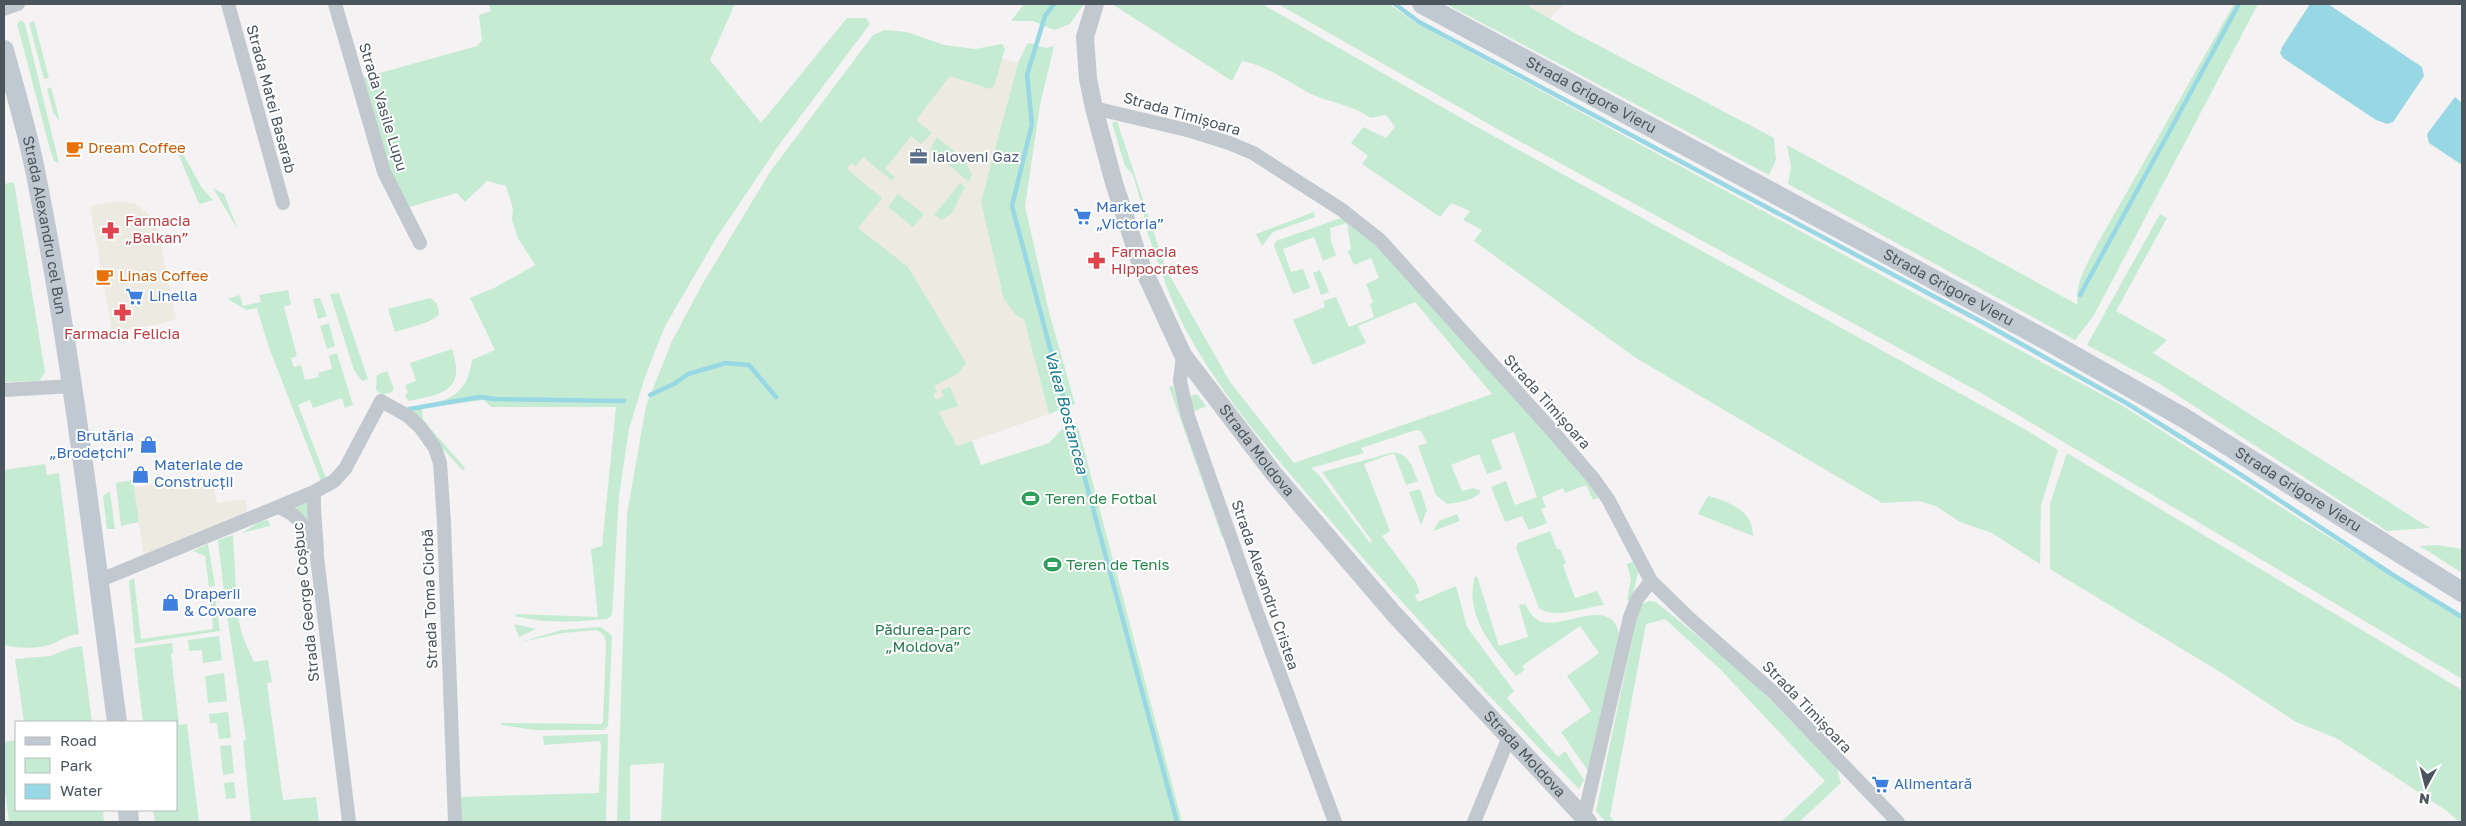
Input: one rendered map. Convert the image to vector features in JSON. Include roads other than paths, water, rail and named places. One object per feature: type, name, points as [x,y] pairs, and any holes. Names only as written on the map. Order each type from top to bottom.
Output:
[{"type":"main road","name":"Strada Grigore Vieru","points":[[1422,4],[1674,142],[2048,341],[2158,403],[2462,592]]},
{"type":"main road","name":"Strada Alexandru cel Bun","points":[[4,50],[36,173],[72,386],[116,721]]},
{"type":"street","points":[[4,8],[18,4]]},
{"type":"street","name":"Strada Matei Basarab","points":[[228,4],[283,203]]},
{"type":"street","name":"Strada Vasile Lupu","points":[[335,4],[384,172],[420,242]]},
{"type":"street","name":"Strada Moldova","points":[[1096,4],[1085,37],[1088,79],[1094,108],[1114,183],[1140,262],[1183,355],[1274,474],[1394,614],[1586,819]]},
{"type":"street","name":"Strada Timișoara","points":[[1094,108],[1191,131],[1253,153],[1326,199],[1380,240],[1593,478],[1608,500],[1652,581],[1690,618],[1773,692],[1898,822]]},
{"type":"street","name":"Strada Alexandru Cristea","points":[[1183,355],[1180,381],[1188,416],[1255,608],[1335,822]]},
{"type":"street","points":[[4,390],[72,386]]},
{"type":"street","name":"Strada Toma Ciorbă","points":[[314,492],[334,481],[345,469],[381,401],[408,416],[420,427],[435,448],[440,463],[444,523],[455,822]]},
{"type":"street","points":[[98,582],[314,492]]},
{"type":"street","name":"Strada George Coșbuc","points":[[314,492],[312,515],[317,540],[317,557],[350,822]]},
{"type":"street","points":[[278,507],[288,511],[302,522],[317,557]]},
{"type":"street","name":"Strada Moldova","points":[[1586,819],[1630,617],[1637,599],[1652,581]]},
{"type":"street","points":[[1474,822],[1509,737]]},
{"type":"water","points":[[2310,4],[2328,4],[2422,67],[2424,76],[2393,122],[2387,124],[2376,120],[2283,58],[2280,53],[2282,47]]},
{"type":"water","points":[[2455,97],[2462,103],[2462,165],[2429,143],[2427,134]]},
{"type":"waterway","name":"Valea Bostancea","points":[[1054,4],[1045,16],[1027,75],[1032,124],[1012,206],[1177,822]]},
{"type":"waterway","points":[[1395,4],[1419,22],[1982,322],[2128,404],[2232,469],[2393,575],[2462,617]]},
{"type":"waterway","points":[[2080,295],[2239,4]]},
{"type":"waterway","points":[[650,395],[674,384],[688,374],[726,363],[749,365],[776,397]]},
{"type":"waterway","points":[[409,409],[480,397],[495,399],[624,401]]},
{"type":"place","name":"Dream Coffee","points":[[74,148]]},
{"type":"place","name":"Ialoveni Gaz","points":[[918,157]]},
{"type":"place","name":"Market „Victoria”","points":[[1082,216]]},
{"type":"place","name":"Farmacia „Balkan”","points":[[111,230]]},
{"type":"place","name":"Farmacia Hippocrates","points":[[1097,261]]},
{"type":"place","name":"Linas Coffee","points":[[105,276]]},
{"type":"place","name":"Linella","points":[[135,296]]},
{"type":"place","name":"Farmacia Felicia","points":[[122,313]]},
{"type":"place","name":"Brutăria „Brodețchi”","points":[[148,445]]},
{"type":"place","name":"Materiale de Construcții","points":[[140,474]]},
{"type":"place","name":"Teren de Fotbal","points":[[1031,499]]},
{"type":"place","name":"Teren de Tenis","points":[[1052,565]]},
{"type":"place","name":"Draperii & Covoare","points":[[170,603]]},
{"type":"place","name":"Alimentară","points":[[1880,784]]},
{"type":"park label","name":"Pădurea-parc „Moldova”","points":[[923,638]]}]
